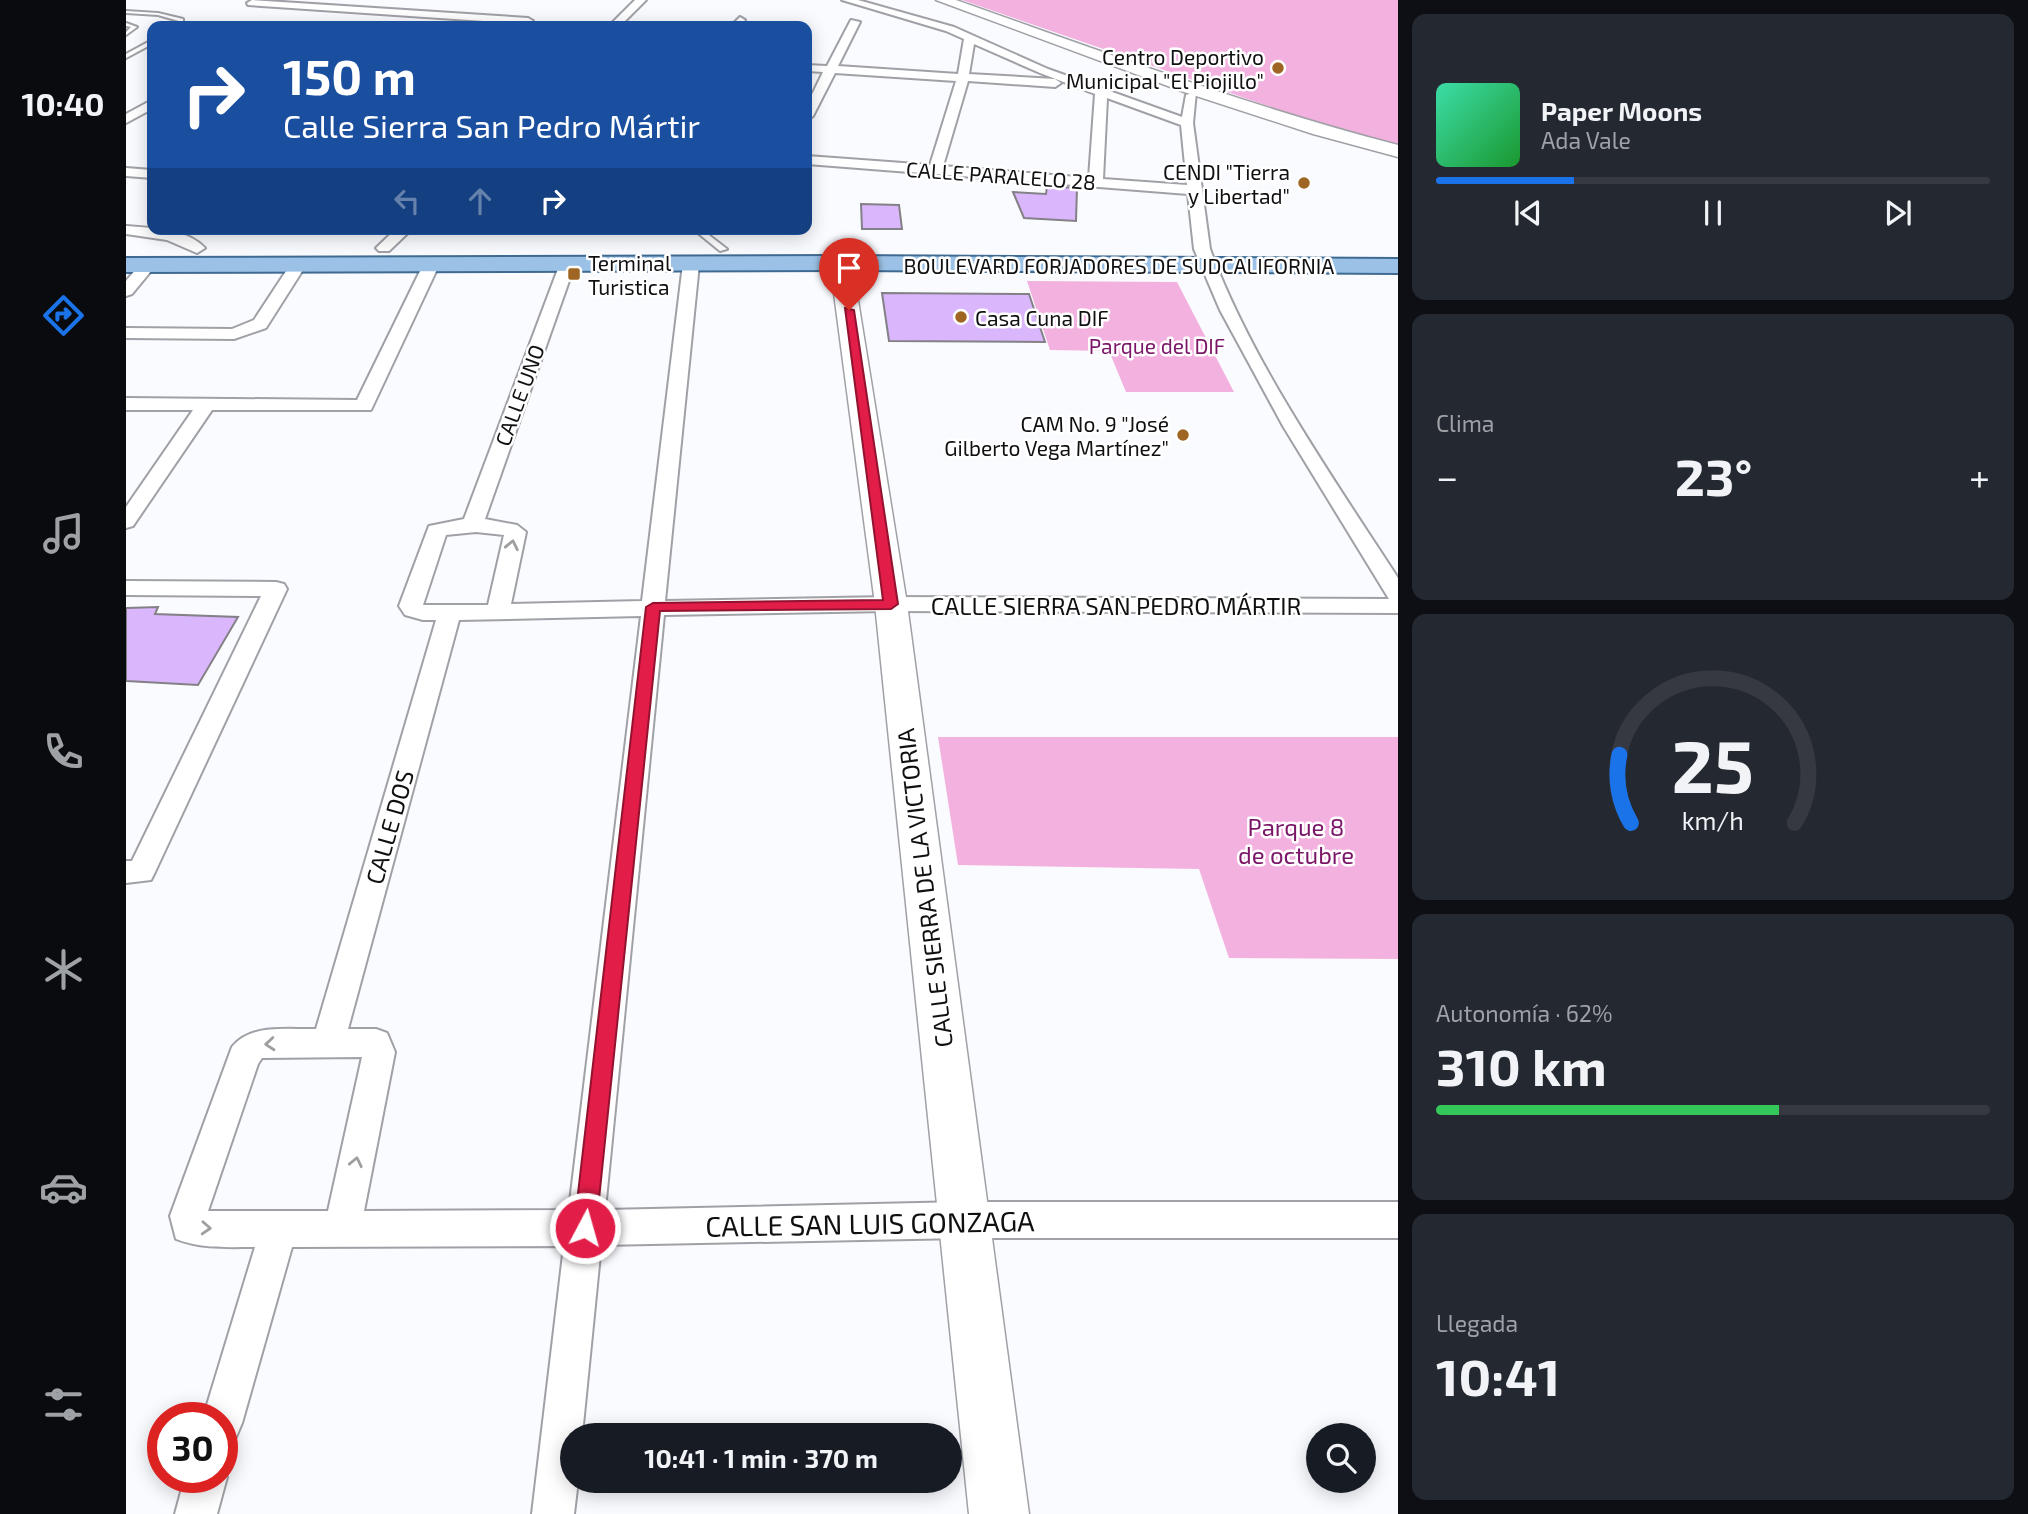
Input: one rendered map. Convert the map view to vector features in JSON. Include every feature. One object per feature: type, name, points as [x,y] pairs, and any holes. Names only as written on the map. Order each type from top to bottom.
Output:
[{"type":"main road","points":[[943,0],[1189,88],[1395,151]]},
{"type":"main road","points":[[998,19],[1008,28],[1192,95],[1293,128],[1344,137]]},
{"type":"main road","name":"BOULEVARD FORJADORES DE SUDCALIFORNIA","points":[[126,248],[723,249],[1205,256],[1398,266]]},
{"type":"main road","name":"BOULEVARD FORJADORES DE SUDCALIFORNIA","points":[[137,265],[841,263],[1205,256],[1398,249]]},
{"type":"main road","name":"CALLE SIERRA DE LA VICTORIA","points":[[841,263],[891,604],[999,1514]]},
{"type":"street","points":[[619,21],[641,0]]},
{"type":"street","points":[[847,0],[920,19],[1082,85],[1186,123]]},
{"type":"street","points":[[252,3],[436,13],[508,21]]},
{"type":"street","points":[[297,20],[318,7]]},
{"type":"street","points":[[407,21],[418,14]]},
{"type":"street","points":[[812,106],[855,22]]},
{"type":"street","points":[[935,170],[963,78],[970,38]]},
{"type":"street","points":[[812,68],[1082,85]]},
{"type":"street","points":[[1096,182],[1101,92]]},
{"type":"street","points":[[1192,95],[1186,123],[1205,256],[1226,308],[1329,488],[1398,596]]},
{"type":"street","points":[[126,120],[147,107]]},
{"type":"street","name":"CALLE PARALELO 28","points":[[812,160],[1195,190]]},
{"type":"street","points":[[126,172],[147,174]]},
{"type":"street","points":[[126,230],[147,233]]},
{"type":"street","points":[[166,235],[187,241],[197,248]]},
{"type":"street","points":[[384,248],[398,235]]},
{"type":"street","name":"CALLE UNO","points":[[472,526],[567,264]]},
{"type":"street","points":[[553,1514],[691,264]]},
{"type":"street","points":[[126,291],[137,265]]},
{"type":"street","points":[[126,333],[234,334],[260,324],[298,265]]},
{"type":"street","points":[[126,404],[364,406],[431,265]]},
{"type":"street","points":[[126,522],[206,405]]},
{"type":"street","name":"CALLE SIERRA SAN PEDRO MÁRTIR","points":[[498,612],[515,532],[502,526],[448,526],[437,531],[411,606],[413,610],[498,612],[891,604],[1398,606]]},
{"type":"street","points":[[126,588],[276,589],[134,872]]},
{"type":"street","name":"CALLE DOS","points":[[328,1042],[450,612]]},
{"type":"street","name":"CALLE SAN LUIS GONZAGA","points":[[342,1229],[379,1052],[376,1043],[262,1044],[251,1048],[244,1057],[218,1127],[188,1216],[189,1226],[199,1229],[279,1228],[342,1229],[585,1228],[962,1220],[1398,1220]]},
{"type":"street","points":[[228,1402],[279,1228]]},
{"type":"street","points":[[195,1514],[201,1493]]},
{"type":"lane","points":[[127,12],[171,17],[181,21]]},
{"type":"lane","points":[[126,24],[135,27],[126,34]]},
{"type":"lane","points":[[126,56],[147,45]]},
{"type":"lane","points":[[704,235],[723,249]]},
{"type":"green space","name":"Centro Deportivo Municipal \"El Piojillo\"","points":[[962,0],[1398,0],[1398,145],[1354,136]]},
{"type":"green space","name":"Parque del DIF","points":[[1027,281],[1177,282],[1234,392],[1126,392],[1109,351],[1050,350]]},
{"type":"green space","name":"Parque 8 de octubre","points":[[938,737],[1398,737],[1398,959],[1229,958],[1199,869],[958,865]]},
{"type":"building","points":[[1047,186],[1077,188],[1076,221],[1024,218],[1013,192],[1046,194]]},
{"type":"building","points":[[861,204],[899,205],[902,229],[862,229]]},
{"type":"building","name":"Casa Cuna DIF","points":[[882,293],[1029,294],[1045,342],[889,341]]},
{"type":"building","points":[[158,607],[155,614],[238,617],[198,685],[126,681],[126,608]]},
{"type":"place","name":"Centro Deportivo Municipal \"El Piojillo\"","points":[[1278,68]]},
{"type":"place","name":"CENDI \"Tierra y Libertad\"","points":[[1304,183]]},
{"type":"place","name":"Terminal Turistica","points":[[574,274]]},
{"type":"place","name":"Casa Cuna DIF","points":[[961,317]]},
{"type":"place","name":"CAM No. 9 \"José Gilberto Vega Martínez\"","points":[[1183,435]]},
{"type":"route","points":[[585,1228],[653,607],[891,604],[849,310]]}]
